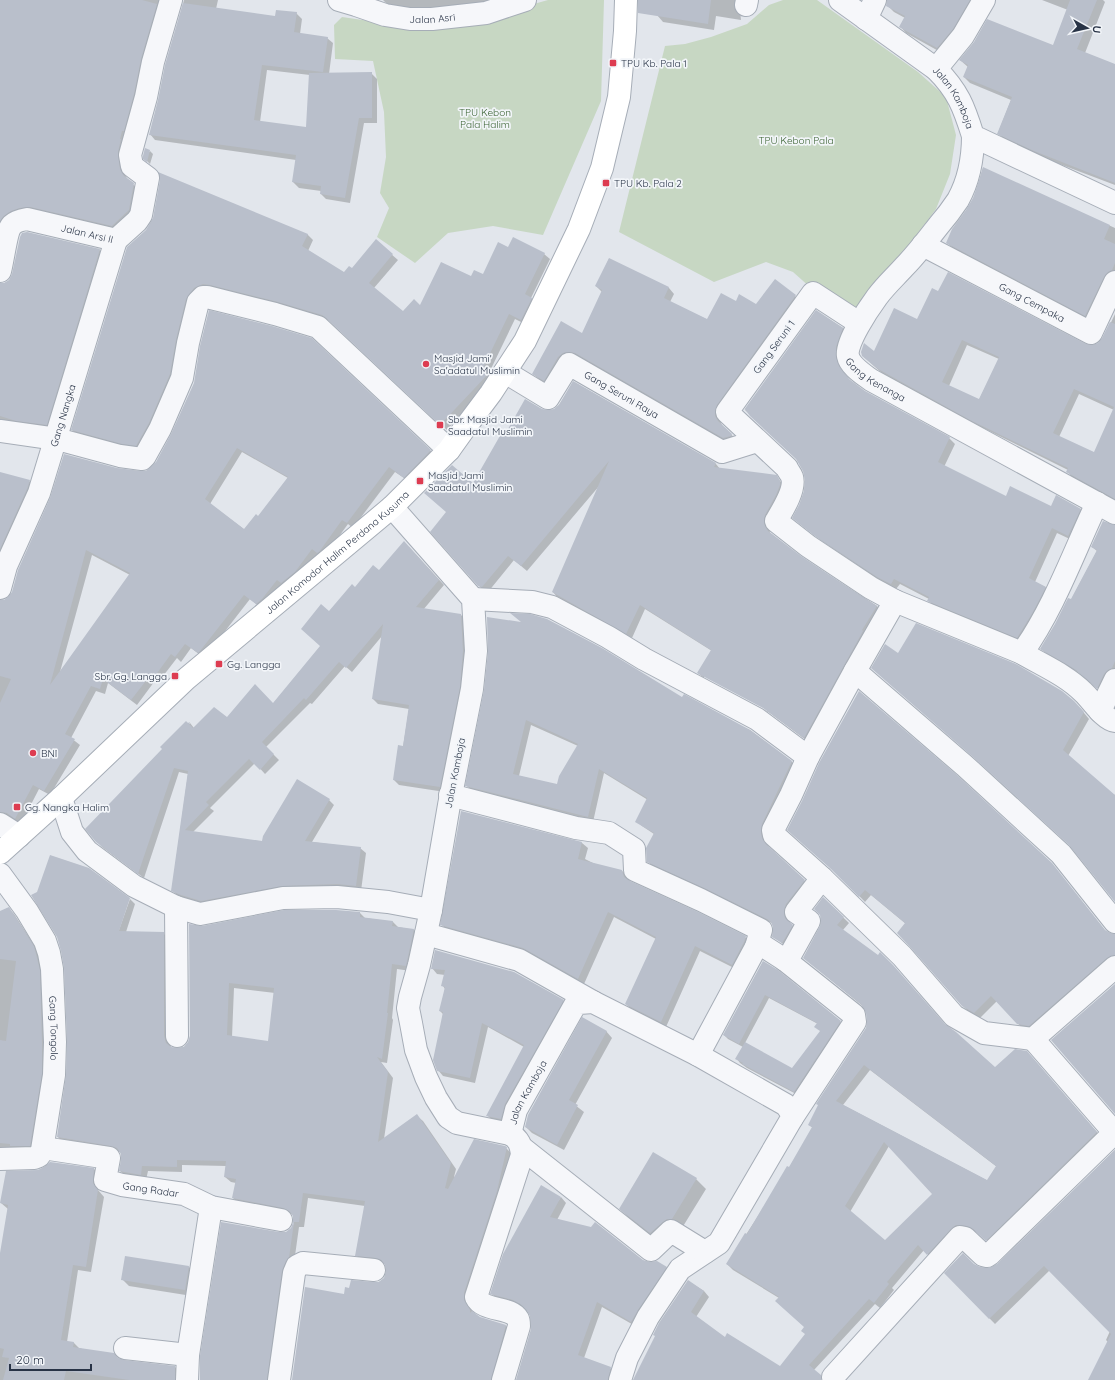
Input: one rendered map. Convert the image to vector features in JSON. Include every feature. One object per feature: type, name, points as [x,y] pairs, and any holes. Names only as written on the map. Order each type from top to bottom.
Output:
[{"type":"street","name":"Jalan Arsi II","points":[[0,271],[10,229],[16,222],[21,220],[27,219],[116,240],[137,221],[141,215],[148,178],[132,166],[130,155],[146,97],[153,62],[172,0]]},
{"type":"street","name":"Jalan Asri","points":[[339,0],[385,15],[410,19],[432,19],[486,13],[525,0]]},
{"type":"street","name":"Jalan Komodor Halim Perdana Kusuma","points":[[0,853],[61,798],[186,679],[392,507],[449,450],[491,394],[525,341],[579,228],[602,168],[618,97],[625,31],[626,0]]},
{"type":"street","name":"Jalan Kamboja","points":[[840,0],[936,70],[948,82],[959,98],[967,115],[973,136],[1115,203]]},
{"type":"street","points":[[866,19],[875,0]]},
{"type":"street","points":[[936,70],[963,36],[984,0]]},
{"type":"street","name":"Gang Kenanga","points":[[973,136],[973,153],[965,186],[951,212],[877,297],[859,323],[848,349],[848,357],[857,369],[871,380],[1106,508]]},
{"type":"street","name":"Gang Nangka","points":[[0,588],[6,566],[40,493],[116,240]]},
{"type":"street","name":"Gang Cempaka","points":[[923,245],[1091,333],[1115,282]]},
{"type":"street","name":"Gang Seruni 1","points":[[757,441],[727,412],[813,293],[859,323]]},
{"type":"street","points":[[0,431],[57,439],[120,456],[138,460],[142,459],[160,429],[182,378],[188,343],[198,302],[203,297],[207,297],[275,314],[318,327],[449,450]]},
{"type":"street","name":"Gang Seruni Raya","points":[[505,372],[548,398],[569,364],[722,452],[757,441]]},
{"type":"street","points":[[757,441],[787,468],[792,477],[792,483],[787,500],[776,521],[814,551],[871,588],[895,600],[1022,654],[1060,674],[1083,691],[1110,720]]},
{"type":"street","points":[[392,507],[473,599],[532,602],[552,607],[608,637],[644,659],[757,719],[808,757]]},
{"type":"street","points":[[1022,654],[1037,632],[1046,613],[1106,508]]},
{"type":"street","name":"Jalan Kamboja","points":[[473,599],[476,651],[472,689],[450,795],[432,910],[408,1008],[416,1050],[426,1077],[443,1111],[454,1121],[516,1141],[516,1110],[575,1005],[593,1002]]},
{"type":"street","points":[[834,1379],[960,1237],[965,1238],[983,1255],[987,1256],[990,1254],[1111,1136],[1113,1131],[1033,1039],[984,1033],[954,1016],[902,956],[822,878],[783,844],[773,832],[808,757],[854,671],[895,600]]},
{"type":"street","points":[[854,671],[965,766],[1061,854],[1115,922]]},
{"type":"street","points":[[1110,720],[1115,680]]},
{"type":"street","points":[[450,795],[576,828],[609,832],[634,849],[635,870],[701,900],[761,930],[756,947],[698,1055]]},
{"type":"street","points":[[61,798],[72,832],[87,851],[134,886],[176,907],[200,914],[283,898],[337,897],[388,902],[432,910]]},
{"type":"street","points":[[0,824],[19,836]]},
{"type":"street","name":"Gang Tongolo","points":[[0,874],[27,911],[45,941],[50,953],[55,1042],[54,1075],[43,1148]]},
{"type":"street","points":[[785,960],[788,958],[808,923],[808,921],[796,912],[822,878]]},
{"type":"street","points":[[176,907],[177,1036]]},
{"type":"street","points":[[426,934],[519,960],[593,1002],[698,1055],[786,1105],[791,1112],[792,1118]]},
{"type":"street","points":[[620,1380],[628,1358],[648,1317],[680,1269],[719,1243],[792,1118],[855,1022],[854,1015],[785,960],[760,944],[756,947]]},
{"type":"street","points":[[1033,1039],[1115,967]]},
{"type":"street","points":[[516,1141],[651,1250],[670,1231],[706,1252]]},
{"type":"street","points":[[503,1380],[519,1326],[518,1319],[512,1314],[483,1304],[478,1301],[476,1297],[522,1155],[516,1141]]},
{"type":"street","points":[[0,1160],[37,1157],[43,1148]]},
{"type":"street","name":"Gang Radar","points":[[43,1148],[109,1158],[105,1180],[122,1185],[184,1194],[211,1207],[281,1220]]},
{"type":"street","points":[[187,1380],[188,1355],[211,1207]]},
{"type":"street","points":[[279,1380],[294,1272],[297,1266],[303,1263],[374,1270]]},
{"type":"street","points":[[125,1348],[188,1355]]},
{"type":"green space","name":"TPU Kebon Pala Halim","points":[[548,0],[604,0],[601,101],[543,235],[493,226],[448,233],[415,263],[377,237],[389,208],[380,193],[386,157],[384,112],[373,61],[335,59],[334,25],[342,17],[418,28],[498,14]]},
{"type":"green space","name":"TPU Kebon Pala","points":[[783,0],[817,0],[918,72],[946,97],[956,135],[950,174],[936,209],[857,316],[811,288],[793,272],[766,262],[714,282],[619,232],[665,46],[685,44],[711,37],[747,24],[769,5]]},
{"type":"building","points":[[0,0],[142,0],[157,4],[141,59],[134,94],[124,131],[122,131],[118,152],[120,169],[124,176],[134,183],[129,210],[112,226],[30,207],[11,211],[0,221]]},
{"type":"building","points":[[638,0],[711,0],[708,24],[638,13]]},
{"type":"building","points":[[887,0],[970,0],[953,29],[937,48],[899,27],[905,16],[886,6]]},
{"type":"building","points":[[1070,0],[1097,0],[1077,49],[1115,64],[1115,183],[1034,151],[997,134],[1012,97],[963,77],[968,65],[959,60],[974,42],[987,19],[1053,45]]},
{"type":"building","points":[[183,3],[275,16],[276,10],[297,12],[294,32],[328,37],[323,72],[262,65],[254,120],[306,127],[309,73],[372,72],[372,118],[359,118],[345,198],[320,194],[321,186],[292,182],[296,155],[149,135],[165,65]]},
{"type":"building","points":[[145,148],[150,150],[147,162],[143,159]]},
{"type":"building","points":[[983,167],[1110,225],[1104,239],[1115,244],[1115,263],[1112,270],[1104,277],[1085,316],[946,243],[952,229],[973,198]]},
{"type":"building","points":[[158,172],[308,234],[302,246],[344,272],[349,266],[352,268],[376,239],[393,254],[369,283],[403,311],[414,299],[420,305],[441,262],[471,276],[474,270],[483,274],[498,242],[508,247],[513,237],[545,253],[525,294],[532,298],[521,320],[509,314],[484,366],[490,372],[440,425],[322,315],[278,302],[203,284],[194,288],[186,299],[176,340],[170,374],[149,423],[136,446],[122,444],[71,430],[127,247],[146,230],[153,218],[160,180]]},
{"type":"building","points":[[27,232],[100,249],[47,425],[16,421],[0,416],[0,283],[4,283],[9,280],[12,274],[20,237],[22,233]]},
{"type":"building","points":[[609,258],[669,287],[664,298],[707,319],[721,293],[736,301],[739,294],[756,304],[775,279],[796,295],[717,405],[715,416],[718,421],[732,434],[731,436],[723,438],[575,353],[563,353],[558,357],[544,381],[532,374],[561,321],[582,333],[602,290],[595,286]]},
{"type":"building","points":[[948,272],[1086,344],[1092,345],[1098,343],[1110,322],[1115,324],[1115,499],[1066,472],[1068,468],[970,420],[878,369],[862,356],[861,352],[864,343],[874,351],[894,308],[917,319],[932,288],[938,291]],"holes":[[[962,340],[999,357],[979,399],[942,382]],[[1074,389],[1114,407],[1094,452],[1053,433]]]},
{"type":"building","points":[[209,310],[312,338],[431,450],[404,478],[389,467],[347,523],[342,520],[319,552],[317,553],[312,549],[295,572],[281,583],[277,580],[262,599],[256,604],[244,595],[198,653],[185,644],[175,657],[171,654],[155,676],[152,673],[131,700],[103,679],[100,689],[91,686],[65,734],[75,739],[44,791],[33,785],[15,819],[7,813],[0,812],[0,703],[11,679],[0,676],[0,600],[4,600],[12,592],[18,570],[50,498],[64,454],[117,468],[146,471],[156,462],[171,434],[194,383],[200,346]],"holes":[[[237,448],[288,477],[258,516],[256,514],[244,529],[205,499]],[[86,550],[130,573],[50,685]]]},
{"type":"building","points":[[816,310],[843,328],[836,347],[836,356],[839,366],[849,379],[865,391],[950,437],[938,462],[1006,496],[1010,486],[1051,506],[1056,495],[1081,509],[1068,536],[1052,528],[1029,578],[1046,587],[1017,638],[927,601],[929,597],[894,579],[891,584],[877,577],[815,536],[792,518],[804,491],[805,480],[803,471],[796,459],[750,416],[745,409],[744,410]]},
{"type":"building","points":[[573,381],[716,463],[714,467],[777,475],[780,485],[765,515],[764,521],[768,531],[801,556],[877,606],[862,630],[863,631],[804,738],[763,708],[697,673],[711,650],[640,605],[626,634],[552,592],[609,461],[521,566],[508,556],[482,587],[478,586],[430,532],[446,512],[424,493],[452,465],[473,483],[501,434],[504,436],[525,399],[542,409],[554,409],[559,405]]},
{"type":"building","points":[[0,472],[30,480],[0,549]]},
{"type":"building","points":[[1103,521],[1115,525],[1115,661],[1112,668],[1104,674],[1097,689],[1076,670],[1040,649],[1068,598],[1071,599],[1097,550],[1091,547]]},
{"type":"building","points":[[404,541],[439,580],[416,607],[461,614],[463,651],[460,687],[440,787],[393,780],[398,745],[403,746],[409,705],[372,699],[383,624],[346,668],[339,662],[306,700],[304,698],[262,742],[274,754],[260,770],[249,759],[206,802],[209,805],[185,830],[262,841],[263,836],[297,779],[330,799],[305,841],[361,847],[356,886],[337,884],[283,886],[201,901],[171,891],[188,771],[174,768],[138,874],[96,842],[85,829],[162,749],[160,747],[186,721],[188,723],[190,722],[189,724],[193,728],[214,707],[227,717],[255,684],[273,703],[320,646],[301,629],[321,604],[329,611],[352,584],[355,587],[373,565],[379,570]]},
{"type":"building","points":[[510,613],[530,614],[547,619],[602,648],[682,697],[684,694],[750,730],[792,761],[762,824],[761,832],[762,838],[766,844],[805,880],[786,904],[784,910],[785,918],[793,925],[782,943],[772,937],[773,927],[771,922],[767,919],[647,862],[646,848],[654,833],[635,822],[647,798],[599,769],[588,817],[465,786],[484,690],[488,652],[487,617],[521,622]],"holes":[[[526,720],[578,744],[559,776],[557,784],[513,774]]]},
{"type":"building","points":[[916,623],[1016,664],[1062,691],[1084,712],[1063,750],[1115,795],[1115,902],[1069,845],[973,757],[871,668],[885,644],[898,653]]},
{"type":"building","points":[[859,691],[957,775],[1052,863],[1105,930],[1115,934],[1115,955],[1107,958],[1029,1026],[1017,1024],[991,996],[974,1013],[962,1006],[897,933],[905,923],[865,890],[859,897],[831,869],[787,830],[819,763]]},
{"type":"building","points":[[461,811],[582,842],[578,859],[622,870],[624,877],[630,881],[746,936],[744,942],[732,965],[695,946],[661,1022],[625,1004],[656,937],[608,912],[578,979],[523,948],[440,925]]},
{"type":"building","points":[[50,855],[89,868],[130,898],[119,931],[164,932],[164,1036],[166,1043],[171,1047],[177,1048],[184,1047],[190,1036],[189,924],[202,926],[284,910],[336,910],[360,912],[360,917],[393,921],[392,926],[414,929],[406,966],[392,964],[382,1059],[377,1057],[388,1072],[378,1142],[417,1114],[451,1163],[445,1188],[448,1189],[474,1139],[507,1147],[497,1191],[464,1293],[464,1299],[470,1313],[472,1311],[480,1317],[506,1325],[491,1380],[292,1380],[305,1287],[344,1294],[345,1287],[349,1288],[351,1280],[379,1282],[384,1278],[386,1271],[385,1265],[381,1260],[355,1256],[365,1201],[303,1193],[299,1222],[294,1222],[289,1258],[286,1261],[282,1271],[267,1380],[200,1380],[200,1356],[221,1222],[286,1232],[291,1228],[293,1216],[289,1211],[283,1208],[232,1198],[236,1179],[224,1177],[226,1161],[177,1160],[177,1167],[142,1166],[141,1175],[119,1171],[121,1154],[117,1148],[57,1137],[66,1075],[67,1041],[64,968],[57,937],[31,895],[37,892]],"holes":[[[229,983],[274,988],[268,1041],[227,1035]]]},
{"type":"building","points":[[823,897],[844,917],[837,925],[878,955],[880,952],[945,1024],[995,1067],[1015,1049],[1027,1051],[1097,1132],[986,1241],[973,1229],[967,1226],[956,1225],[927,1255],[918,1245],[887,1282],[889,1284],[874,1303],[869,1299],[809,1365],[821,1375],[821,1380],[633,1380],[655,1336],[653,1335],[659,1323],[688,1280],[704,1291],[691,1312],[725,1337],[727,1333],[780,1366],[805,1334],[801,1331],[804,1327],[775,1301],[779,1297],[726,1264],[745,1233],[747,1234],[787,1166],[789,1167],[812,1127],[808,1125],[818,1105],[816,1104],[866,1028],[866,1013],[862,1005],[803,958],[820,926],[820,915],[814,909]],"holes":[[[864,1065],[996,1166],[987,1180],[836,1101]],[[884,1142],[932,1194],[885,1240],[845,1206]]]},
{"type":"building","points":[[9,907],[34,946],[40,970],[42,1074],[30,1146],[10,1146],[10,1144],[0,1143],[0,1040],[6,1041],[16,961],[0,959],[0,911]]},
{"type":"building","points":[[435,950],[514,972],[564,1000],[505,1104],[501,1119],[486,1116],[524,1045],[482,1023],[470,1078],[437,1071],[433,1060],[443,1012],[439,1011],[445,987],[441,986],[445,970],[431,969]]},
{"type":"building","points":[[763,961],[778,970],[841,1021],[794,1092],[735,1059],[745,1042],[792,1068],[820,1031],[814,1027],[817,1023],[765,995],[739,1044],[723,1035]]},
{"type":"building","points":[[1115,984],[1115,1114],[1051,1040]]},
{"type":"building","points":[[582,1017],[607,1031],[569,1100],[578,1105],[557,1145],[525,1127],[528,1115]]},
{"type":"building","points":[[1115,1150],[1115,1380],[1088,1380],[1111,1334],[1044,1266],[989,1319],[944,1273],[963,1253],[974,1264],[980,1267],[989,1268],[997,1264]]},
{"type":"building","points":[[653,1152],[697,1178],[672,1219],[667,1219],[650,1233],[619,1209]]},
{"type":"building","points":[[50,1162],[94,1168],[93,1183],[98,1190],[86,1267],[73,1265],[61,1340],[74,1342],[73,1347],[114,1353],[118,1358],[124,1360],[175,1366],[175,1380],[129,1380],[66,1371],[64,1380],[3,1380],[9,1358],[2,1357],[4,1349],[0,1348],[0,1253],[8,1205],[0,1203],[6,1171],[38,1170]]},
{"type":"building","points":[[541,1185],[561,1197],[550,1217],[591,1227],[595,1222],[643,1260],[649,1262],[657,1261],[667,1267],[631,1322],[597,1302],[578,1355],[611,1367],[608,1380],[516,1380],[531,1329],[530,1316],[520,1304],[513,1300],[490,1294],[503,1254]]},
{"type":"building","points":[[125,1256],[189,1266],[185,1290],[121,1280]]},
{"type":"place","name":"TPU Kb. Pala 1","points":[[613,63]]},
{"type":"place","name":"TPU Kb. Pala 2","points":[[606,183]]},
{"type":"place","name":"Masjid Jami' Sa'adatul Muslimin","points":[[426,364]]},
{"type":"place","name":"Sbr. Masjid Jami Saadatul Muslimin","points":[[440,425]]},
{"type":"place","name":"Masjid Jami Saadatul Muslimin","points":[[420,481]]},
{"type":"place","name":"Gg. Langga","points":[[219,664]]},
{"type":"place","name":"Sbr. Gg. Langga","points":[[175,676]]},
{"type":"place","name":"BNI","points":[[33,753]]},
{"type":"place","name":"Gg. Nangka Halim","points":[[17,807]]}]
